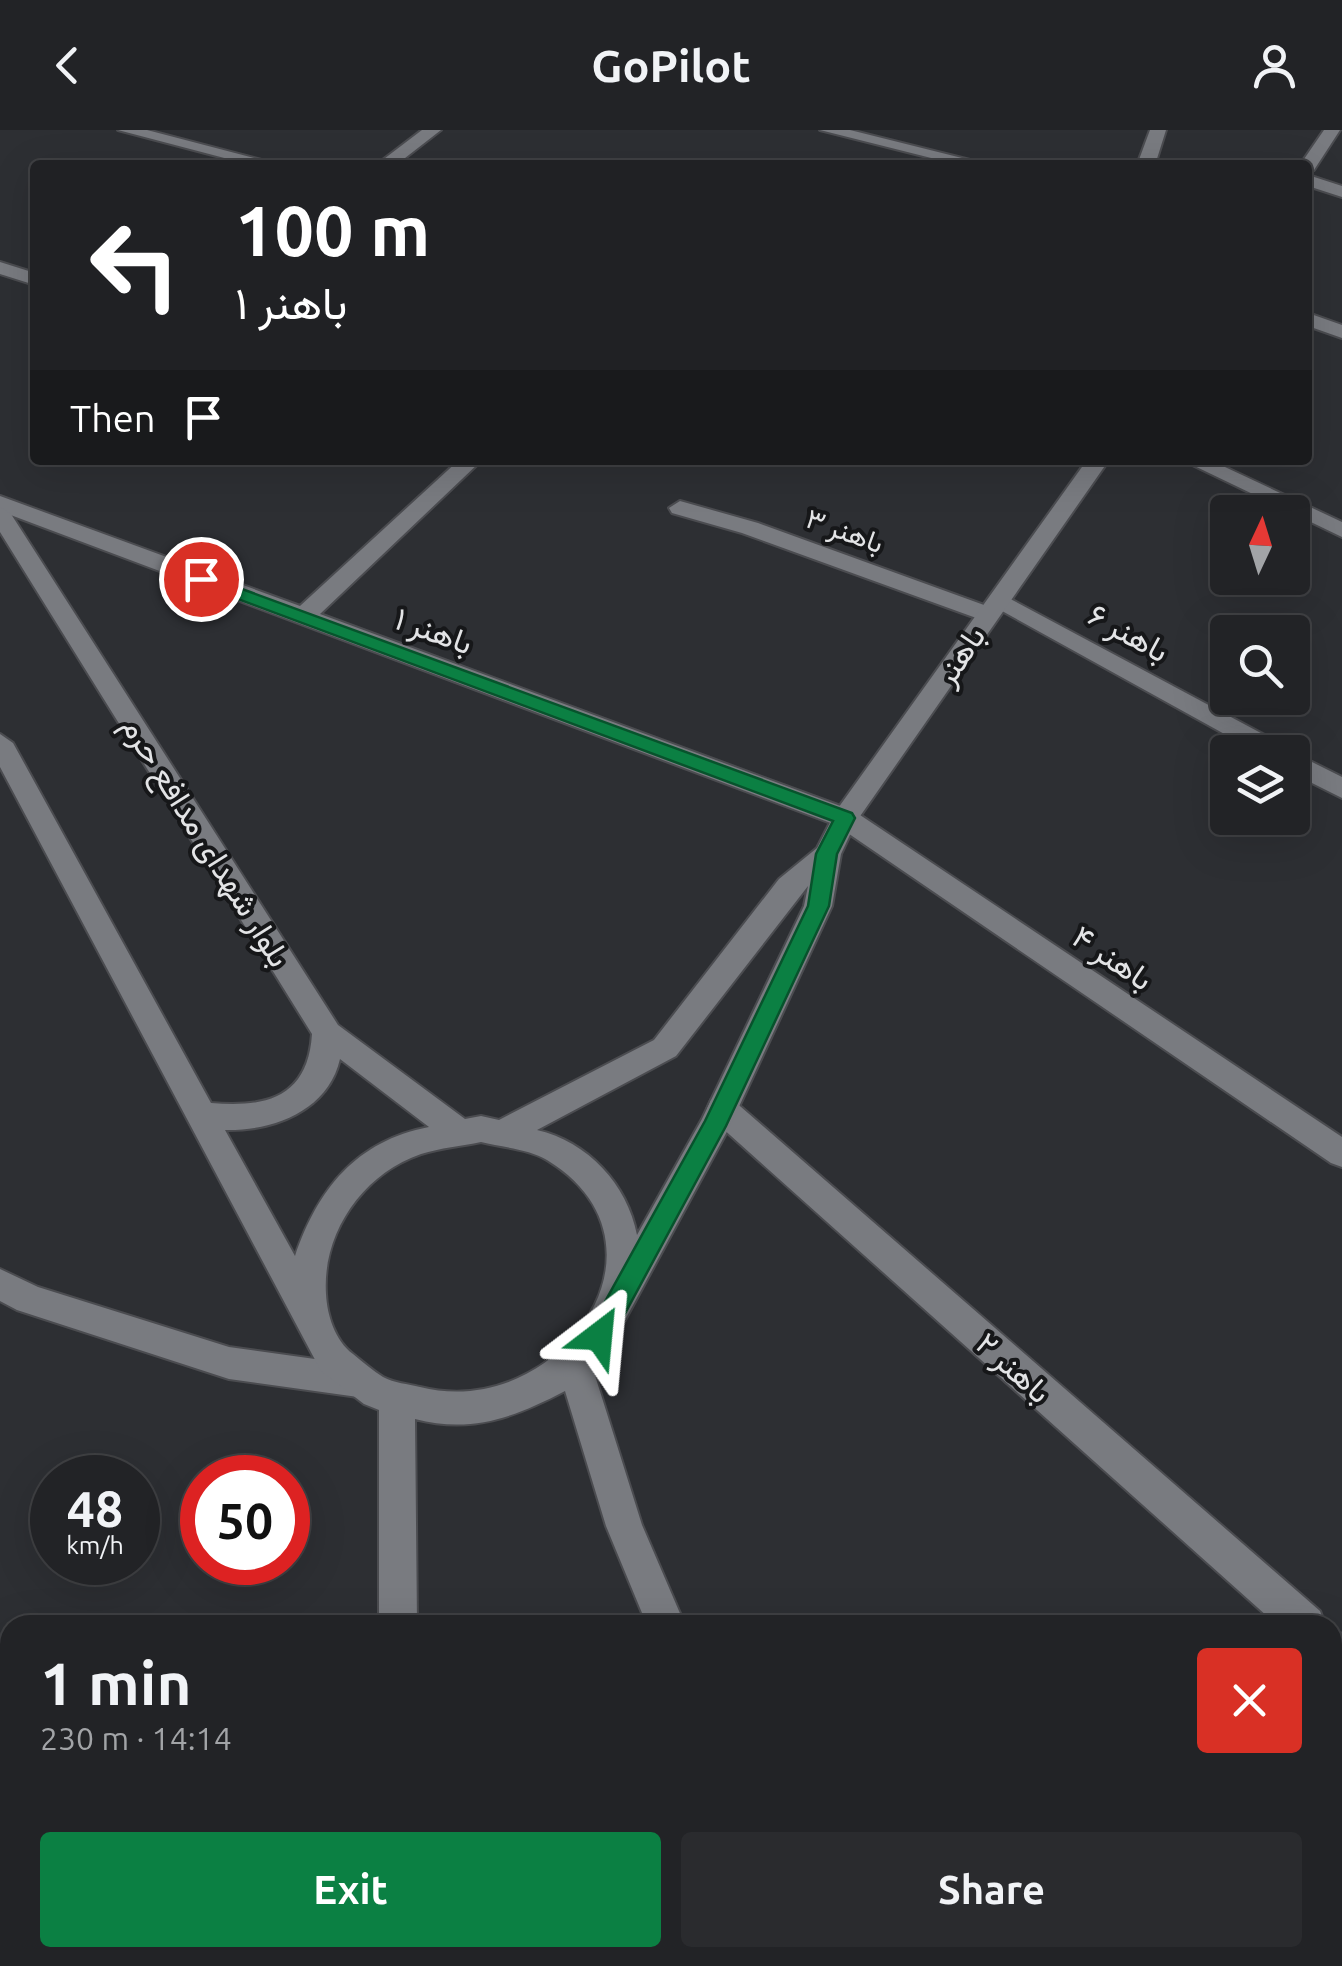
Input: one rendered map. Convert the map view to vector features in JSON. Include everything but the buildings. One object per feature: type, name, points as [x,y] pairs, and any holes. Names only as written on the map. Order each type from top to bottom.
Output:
[{"type":"main road","points":[[126,130],[251,160]]},
{"type":"main road","points":[[392,160],[433,130]]},
{"type":"main road","points":[[828,130],[959,160]]},
{"type":"main road","points":[[1148,160],[1158,130]]},
{"type":"main road","points":[[1312,160],[1332,130]]},
{"type":"main road","points":[[1312,181],[1342,192]]},
{"type":"main road","points":[[0,268],[30,277]]},
{"type":"main road","points":[[1312,321],[1342,332]]},
{"type":"main road","points":[[302,617],[466,465]]},
{"type":"main road","name":"باهنر","points":[[616,1305],[722,1109],[818,906],[827,854],[845,818],[1092,465]]},
{"type":"main road","points":[[1205,465],[1342,530]]},
{"type":"main road","name":"باهنر ۱","points":[[0,503],[845,818]]},
{"type":"main road","name":"باهنر ۳","points":[[680,508],[994,608]]},
{"type":"main road","name":"بلوار شهدای مدافع حرم","points":[[0,514],[328,1033],[456,1130]]},
{"type":"main road","name":"باهنر ۶","points":[[994,608],[1243,735]]},
{"type":"main road","points":[[0,743],[328,1352],[358,1381],[397,1400],[442,1410],[490,1406],[535,1390],[574,1364],[599,1336],[616,1305],[625,1271],[624,1238],[614,1207],[596,1179],[571,1157],[541,1140],[507,1131],[456,1130],[411,1141],[370,1163],[336,1194],[314,1233],[305,1275],[310,1318]]},
{"type":"main road","points":[[1310,772],[1342,789]]},
{"type":"main road","name":"باهنر ۴","points":[[845,818],[1338,1143]]},
{"type":"main road","name":"باهنر","points":[[507,1131],[665,1048],[788,886],[827,854]]},
{"type":"main road","points":[[201,1115],[247,1120],[294,1102],[323,1070],[328,1033]]},
{"type":"main road","name":"باهنر ۲","points":[[722,1109],[1295,1615]]},
{"type":"main road","points":[[0,1284],[29,1299],[228,1363],[358,1381]]},
{"type":"main road","points":[[574,1364],[624,1526],[662,1615]]},
{"type":"main road","points":[[397,1400],[398,1615]]},
{"type":"route","points":[[201,579],[845,818],[827,854],[818,906],[714,1126],[599,1336]]}]
